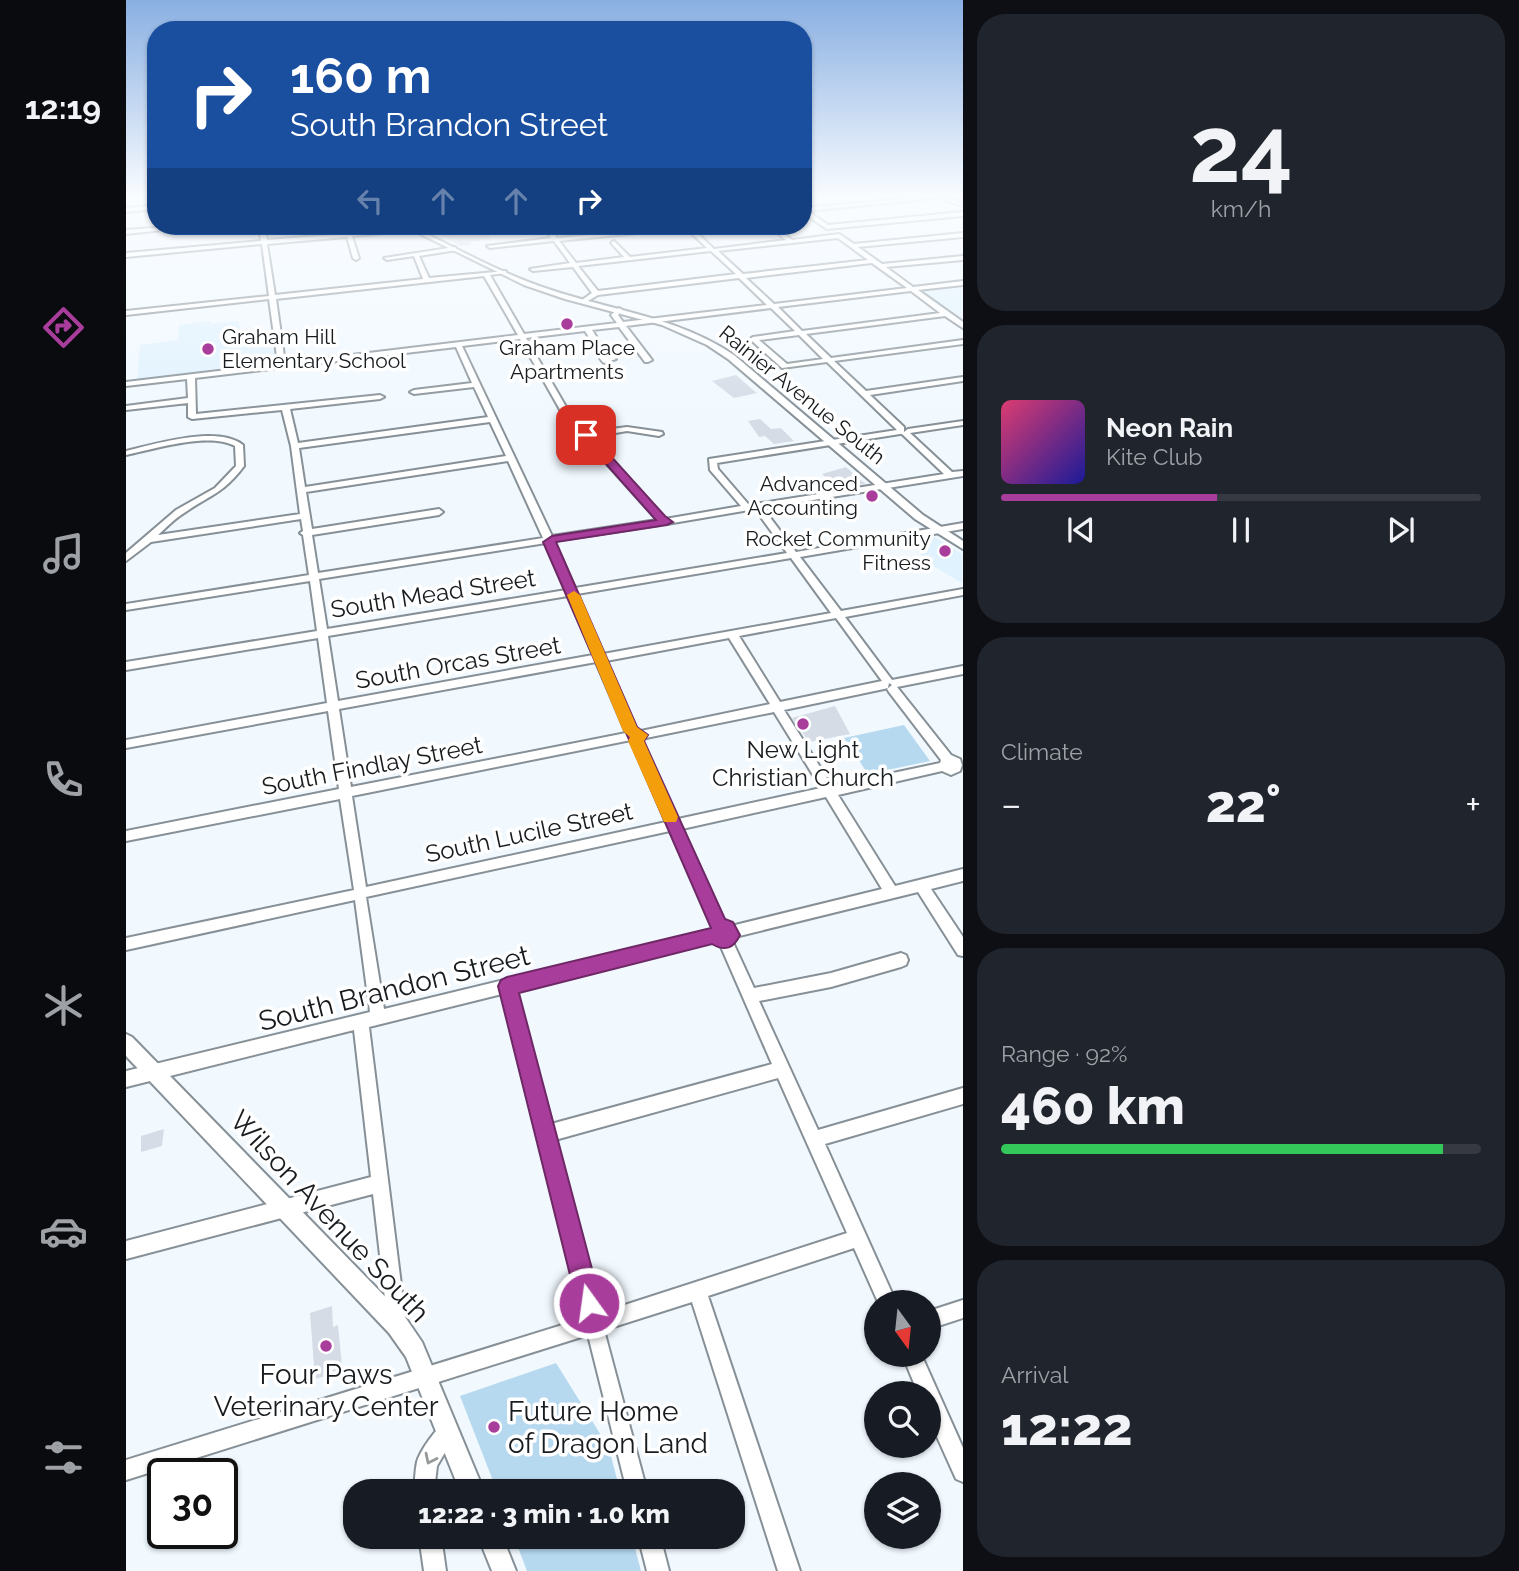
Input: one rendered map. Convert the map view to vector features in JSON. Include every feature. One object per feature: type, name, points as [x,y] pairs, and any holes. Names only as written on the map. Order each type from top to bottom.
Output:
[{"type":"main road","name":"Rainier Avenue South","points":[[504,272],[547,291],[617,313],[678,328],[723,351],[937,531],[962,547]]},
{"type":"main road","name":"Wilson Avenue South","points":[[126,1043],[397,1325],[414,1350],[467,1479]]},
{"type":"main road","points":[[495,1549],[504,1571]]},
{"type":"street","points":[[269,271],[282,366]]},
{"type":"street","points":[[424,271],[428,280]]},
{"type":"street","points":[[579,271],[596,293]]},
{"type":"street","points":[[736,271],[950,475]]},
{"type":"street","points":[[584,301],[596,293],[783,271]]},
{"type":"street","points":[[888,271],[962,326]]},
{"type":"street","points":[[126,313],[504,272]]},
{"type":"street","points":[[486,274],[565,412],[662,520]]},
{"type":"street","points":[[126,384],[962,283]]},
{"type":"street","points":[[617,313],[621,324],[648,360]]},
{"type":"street","points":[[753,339],[946,314]]},
{"type":"street","points":[[678,328],[676,321],[683,316]]},
{"type":"street","points":[[587,328],[598,345]]},
{"type":"street","points":[[753,339],[785,366],[962,342]]},
{"type":"street","points":[[458,344],[549,540],[633,736],[882,1290]]},
{"type":"street","points":[[191,376],[192,417],[380,397]]},
{"type":"street","points":[[864,394],[962,379]]},
{"type":"street","points":[[414,392],[476,385]]},
{"type":"street","points":[[126,408],[192,400]]},
{"type":"street","points":[[286,408],[295,446],[320,634],[378,1018]]},
{"type":"street","points":[[295,446],[492,419]]},
{"type":"street","points":[[955,767],[794,555],[711,466],[712,461],[733,457],[962,423]]},
{"type":"street","points":[[586,435],[627,429],[659,433]]},
{"type":"street","points":[[126,453],[163,445],[223,439],[239,445],[237,471],[218,490],[179,512],[126,558]]},
{"type":"street","points":[[300,490],[511,458]]},
{"type":"street","points":[[126,607],[962,473]]},
{"type":"street","points":[[306,533],[439,512]]},
{"type":"street","points":[[149,539],[303,516]]},
{"type":"street","name":"South Mead Street","points":[[126,666],[962,526]]},
{"type":"street","name":"South Orcas Street","points":[[126,744],[962,592]]},
{"type":"street","points":[[732,634],[891,892]]},
{"type":"street","name":"South Findlay Street","points":[[126,836],[962,670]]},
{"type":"street","name":"South Lucile Street","points":[[126,944],[827,790],[955,767]]},
{"type":"street","name":"South Brandon Street","points":[[126,1079],[962,875]]},
{"type":"street","points":[[921,885],[962,950]]},
{"type":"street","points":[[750,996],[831,980],[901,960]]},
{"type":"street","points":[[507,986],[634,1479]]},
{"type":"street","points":[[361,1023],[397,1325]]},
{"type":"street","points":[[546,1134],[782,1069]]},
{"type":"street","points":[[815,1139],[962,1096]]},
{"type":"street","points":[[126,1250],[381,1183]]},
{"type":"street","points":[[126,1470],[859,1238]]},
{"type":"street","points":[[697,1290],[789,1571]]},
{"type":"street","points":[[942,1316],[962,1309]]},
{"type":"street","points":[[941,1423],[962,1472]]},
{"type":"street","points":[[425,1479],[427,1463],[447,1432]]},
{"type":"street","points":[[432,1549],[435,1571]]},
{"type":"street","points":[[652,1549],[658,1571]]},
{"type":"shaded area","points":[[962,286],[962,321],[921,290]]},
{"type":"shaded area","name":"Graham Hill Elementary School","points":[[210,321],[211,324],[239,321],[240,336],[273,332],[277,364],[137,381],[140,345],[178,340],[179,325]]},
{"type":"shaded area","points":[[933,536],[962,554],[962,583],[928,563],[909,539]]},
{"type":"shaded area","points":[[904,725],[930,761],[868,774],[844,738]]},
{"type":"shaded area","points":[[556,1363],[609,1448],[617,1479],[492,1479],[460,1396]]},
{"type":"shaded area","points":[[519,1549],[635,1549],[641,1571],[527,1571]]},
{"type":"building","points":[[736,375],[757,393],[734,398],[712,381]]},
{"type":"building","points":[[760,419],[771,429],[781,428],[794,441],[774,444],[765,436],[759,437],[748,421]]},
{"type":"building","points":[[846,467],[866,484],[836,487],[822,474]]},
{"type":"building","name":"New Light Christian Church","points":[[835,706],[850,734],[809,742],[792,718]]},
{"type":"building","points":[[164,1129],[162,1146],[141,1152],[141,1136]]},
{"type":"building","name":"Four Paws Veterinary Center","points":[[332,1306],[333,1327],[338,1325],[342,1366],[337,1367],[338,1372],[315,1379],[310,1313]]},
{"type":"slow traffic","points":[[574,595],[631,731],[637,731],[640,735],[636,741],[670,817]]},
{"type":"place","name":"Graham Place Apartments","points":[[567,324]]},
{"type":"place","name":"Graham Hill Elementary School","points":[[208,349]]},
{"type":"place","name":"Advanced Accounting","points":[[872,496]]},
{"type":"place","name":"Rocket Community Fitness","points":[[945,551]]},
{"type":"place","name":"New Light Christian Church","points":[[803,724]]},
{"type":"place","name":"Four Paws Veterinary Center","points":[[326,1346]]},
{"type":"place","name":"Future Home of Dragon Land","points":[[494,1427]]},
{"type":"route","points":[[586,435],[661,519],[667,522],[552,539],[550,542],[631,731],[637,731],[640,735],[636,741],[719,925],[727,928],[731,935],[727,940],[719,940],[715,935],[507,986],[589,1303]]}]
